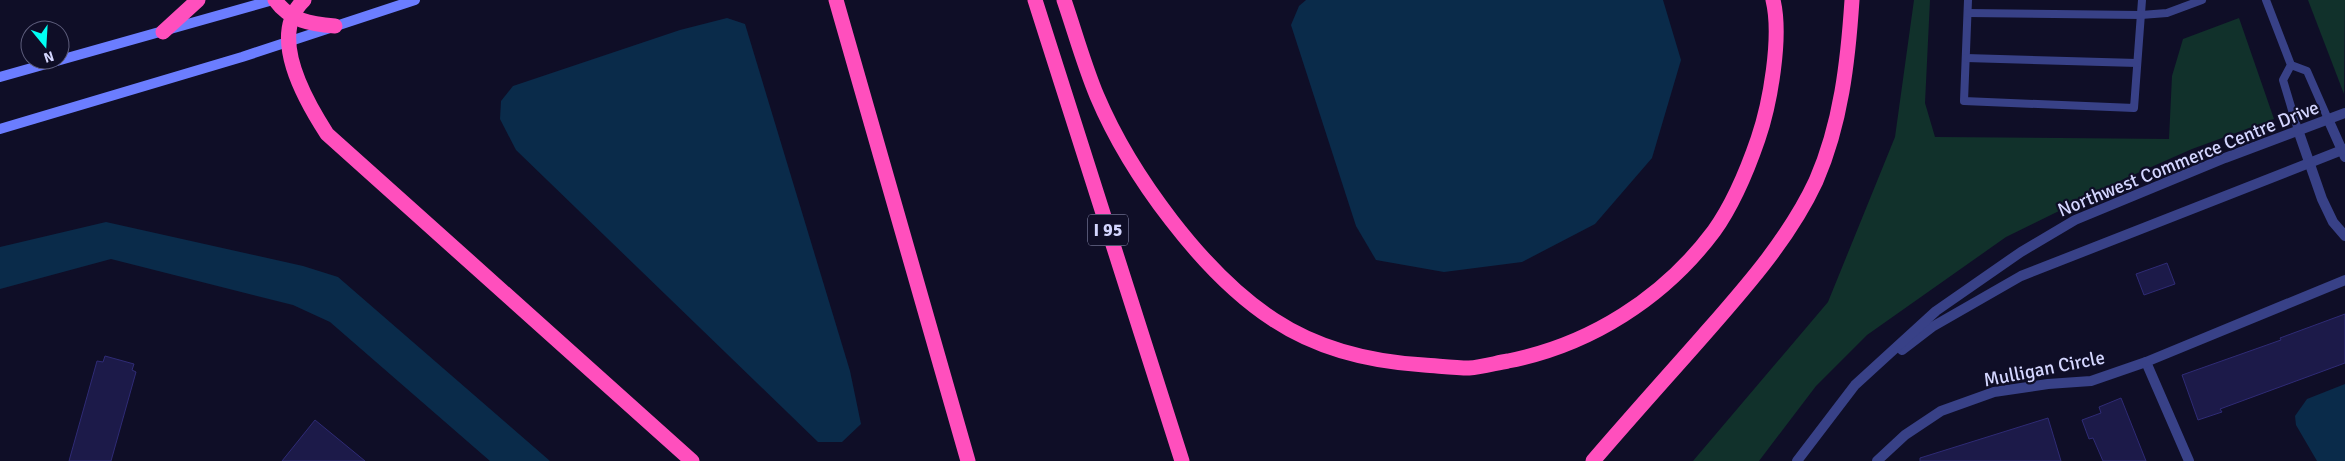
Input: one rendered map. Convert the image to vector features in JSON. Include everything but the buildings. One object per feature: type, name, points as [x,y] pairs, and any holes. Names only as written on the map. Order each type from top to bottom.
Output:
[{"type":"highway","points":[[163,32],[198,0]]},
{"type":"highway","points":[[274,0],[282,10],[293,18],[312,24],[335,26]]},
{"type":"highway","points":[[304,0],[293,18],[287,42],[302,90],[327,134],[692,461]]},
{"type":"highway","points":[[836,0],[968,461]]},
{"type":"highway","name":"I 95","points":[[1035,0],[1182,461]]},
{"type":"highway","points":[[1064,0],[1098,97],[1127,152],[1174,224],[1226,283],[1275,321],[1334,350],[1398,364],[1471,368],[1537,355],[1598,331],[1661,289],[1714,230],[1745,177],[1766,116],[1774,61],[1773,0]]},
{"type":"highway","points":[[1593,461],[1738,296],[1794,222],[1816,180],[1832,132],[1844,84],[1852,0]]},
{"type":"main road","points":[[0,77],[274,0]]},
{"type":"main road","points":[[0,129],[287,42],[415,0]]},
{"type":"street","name":"Northwest Commerce Centre Drive","points":[[1797,461],[1855,384],[1936,311],[2020,252],[2075,220],[2225,158],[2345,113]]},
{"type":"street","points":[[2328,119],[2344,152]]},
{"type":"street","points":[[2298,130],[2322,199],[2333,222],[2344,234]]},
{"type":"street","name":"Northwest Commerce Centre Drive","points":[[1855,384],[1932,327],[2021,276],[2309,163],[2344,152]]},
{"type":"street","name":"Mulligan Circle","points":[[1877,461],[1905,435],[1941,411],[1994,392],[2048,384],[2091,381],[2146,362],[2345,280]]},
{"type":"street","points":[[2146,362],[2189,461]]},
{"type":"lane","points":[[1968,0],[1964,101],[2134,108],[2142,0]]},
{"type":"lane","points":[[1968,13],[2142,15],[2167,13],[2202,0]]},
{"type":"lane","points":[[2266,0],[2291,65],[2307,71],[2328,119]]},
{"type":"lane","points":[[1966,58],[2137,63]]},
{"type":"lane","points":[[2291,65],[2283,80],[2298,130]]},
{"type":"green space","points":[[1914,0],[1930,0],[1925,103],[1935,137],[2169,139],[2172,76],[2183,39],[2239,18],[2274,119],[2192,149],[2124,179],[2006,237],[1867,335],[1816,386],[1759,461],[1693,461],[1828,302],[1895,137]]},
{"type":"green space","points":[[2308,0],[2345,0],[2344,94]]},
{"type":"water","points":[[1306,0],[1663,0],[1681,60],[1652,158],[1595,224],[1522,262],[1444,272],[1376,260],[1356,226],[1291,25],[1299,6]]},
{"type":"water","points":[[727,18],[745,24],[850,371],[861,424],[842,442],[818,442],[516,150],[500,119],[501,101],[513,86],[680,30]]},
{"type":"water","points":[[106,222],[303,266],[338,277],[550,461],[490,461],[330,322],[293,305],[111,259],[0,289],[0,247]]},
{"type":"water","points":[[2345,384],[2345,461],[2317,461],[2296,425],[2295,416],[2307,399]]}]
